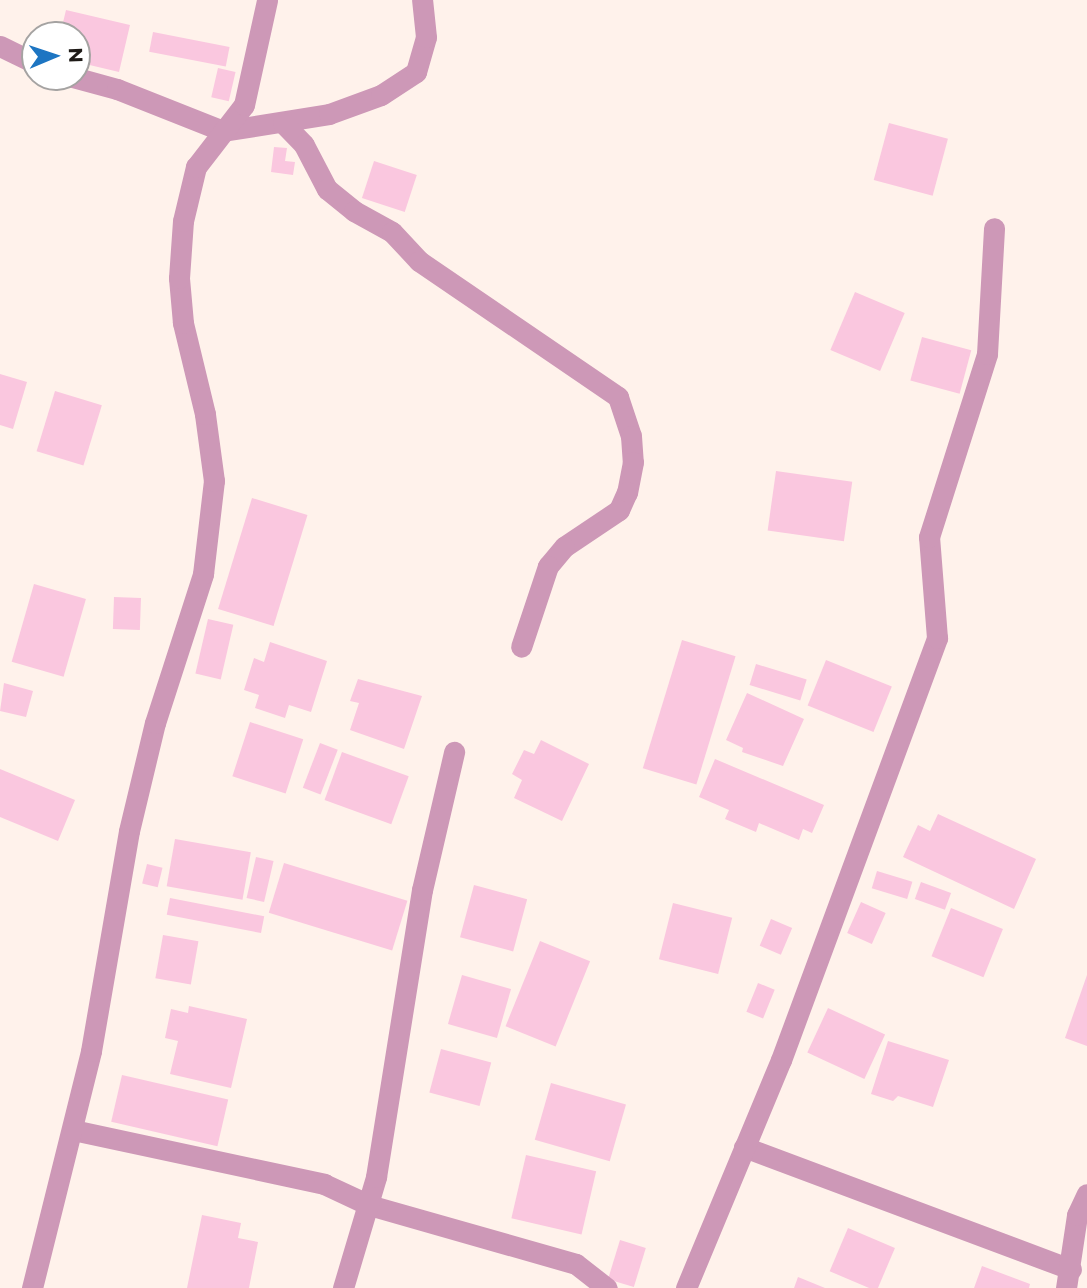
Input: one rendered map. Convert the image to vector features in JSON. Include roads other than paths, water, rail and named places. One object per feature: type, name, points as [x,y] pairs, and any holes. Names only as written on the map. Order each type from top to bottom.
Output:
[{"type":"street","points":[[32,1288],[91,1051],[129,831],[155,723],[203,574],[214,481],[205,414],[183,323],[179,278],[183,221],[196,167],[244,105],[267,0]]},
{"type":"street","points":[[91,82],[117,89],[223,131],[329,114],[368,100],[416,72],[426,37],[422,0]]},
{"type":"street","points":[[0,46],[21,56]]},
{"type":"street","points":[[283,123],[304,145],[327,189],[354,211],[392,232],[419,261],[618,397],[631,436],[633,462],[627,492],[619,510],[564,547],[548,566],[521,647]]},
{"type":"street","points":[[686,1288],[744,1147],[937,638],[929,537],[987,354],[994,228]]},
{"type":"street","points":[[343,1288],[369,1205],[422,890],[454,752]]},
{"type":"street","points":[[73,1130],[281,1172],[346,1191],[369,1205],[576,1264],[607,1288]]},
{"type":"street","points":[[744,1147],[1069,1278],[1077,1215],[1087,1194]]}]
